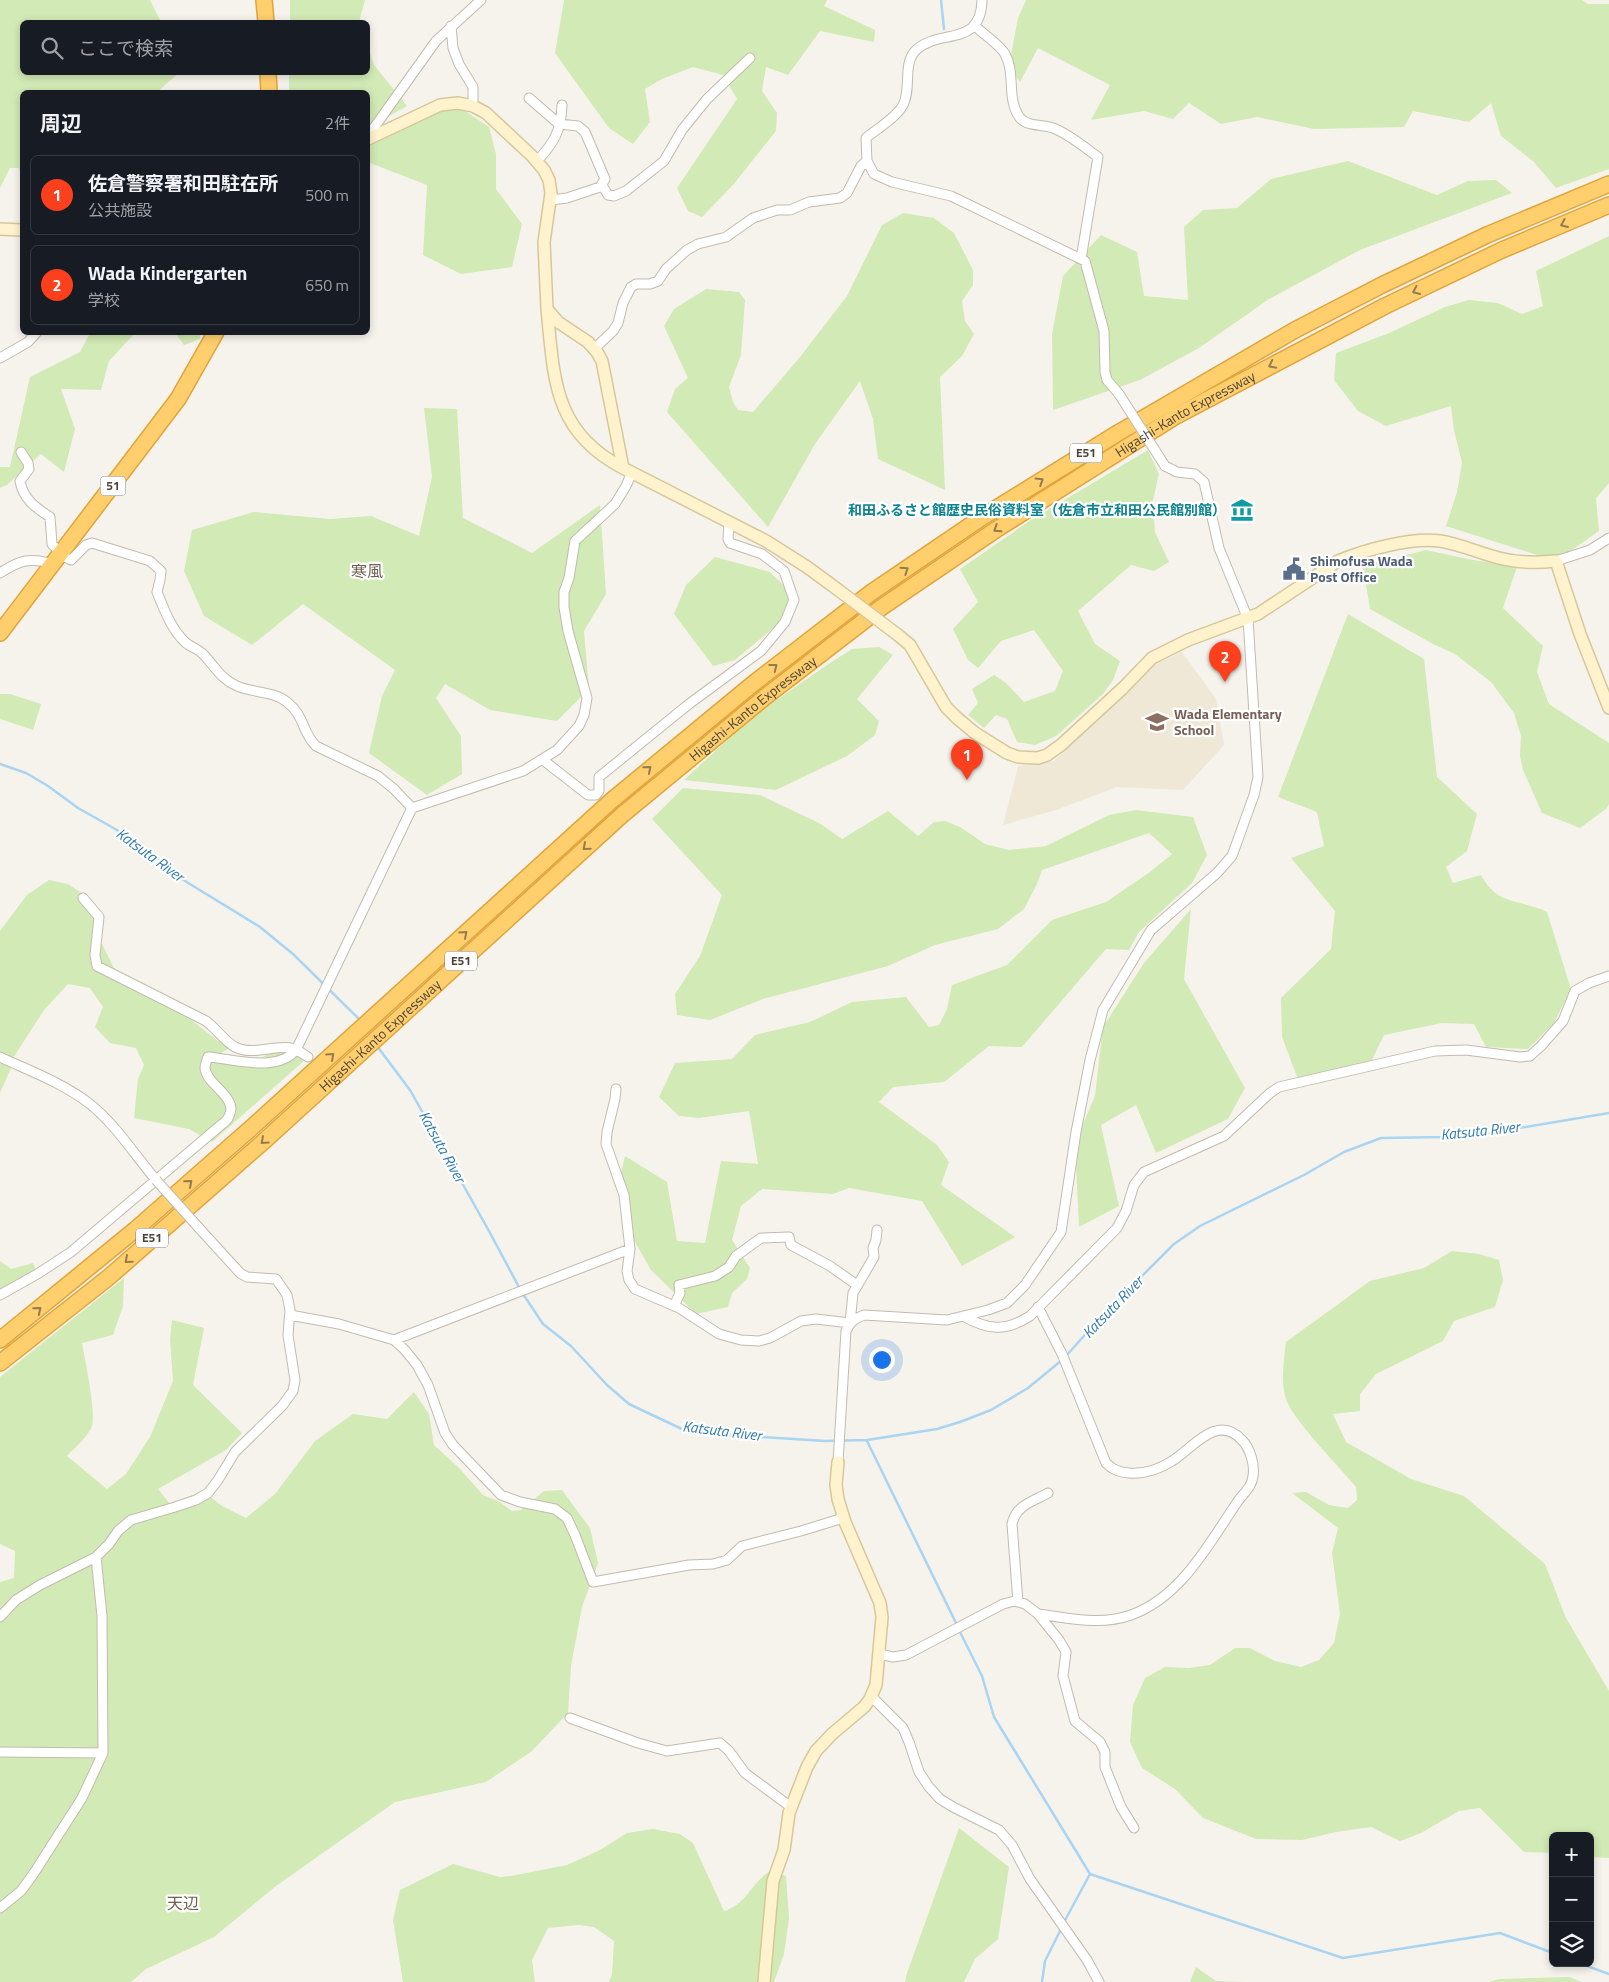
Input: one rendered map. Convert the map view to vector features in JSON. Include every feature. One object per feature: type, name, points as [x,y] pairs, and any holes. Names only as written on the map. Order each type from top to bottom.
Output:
[{"type":"highway","points":[[264,0],[266,20]]},
{"type":"highway","points":[[268,75],[269,90]]},
{"type":"highway","name":"Higashi-Kanto Expressway","points":[[0,1340],[136,1229],[295,1088],[611,801],[754,683],[872,592],[984,516],[1110,438],[1295,330],[1487,235],[1609,184]]},
{"type":"highway","name":"Higashi-Kanto Expressway","points":[[0,1363],[109,1277],[300,1108],[622,815],[765,697],[882,607],[997,529],[1184,412],[1385,306],[1502,250],[1609,205]]},
{"type":"highway","name":"51","points":[[0,633],[178,399],[214,335]]},
{"type":"street","points":[[370,134],[436,41],[481,0]]},
{"type":"street","points":[[850,1323],[855,1318],[864,1315],[947,1320],[988,1310],[1007,1303],[1025,1284],[1061,1232],[1076,1132],[1090,1060],[1103,1010],[1151,930],[1217,873],[1232,856],[1254,795],[1258,777],[1248,619],[1219,548],[1204,482],[1195,474],[1177,472],[1165,466],[1119,394],[1107,380],[1105,372],[1104,331],[1085,261],[951,196],[892,182],[874,174],[867,161],[866,138],[903,105],[907,93],[910,58],[916,50],[927,42],[960,35],[972,29],[979,18],[982,0]]},
{"type":"street","points":[[974,25],[1005,54],[1010,66],[1013,106],[1022,120],[1029,124],[1051,127],[1062,132],[1098,157],[1081,259]]},
{"type":"street","points":[[451,26],[453,48],[459,64],[473,87],[473,106]]},
{"type":"street","points":[[602,185],[608,195],[614,196],[626,191],[664,161],[682,130],[707,99],[750,58]]},
{"type":"street","points":[[529,98],[559,124],[578,126],[585,132],[605,179],[600,187],[567,198],[551,200]]},
{"type":"street","points":[[370,136],[440,105],[458,103],[473,106],[486,113],[537,161],[549,180],[551,200],[544,242],[547,309],[556,382],[564,408],[581,436],[608,460],[766,541],[807,567],[910,645],[946,706],[957,718],[976,733],[1007,753],[1027,758],[1038,758],[1055,750],[1123,688],[1152,658],[1188,640],[1258,614],[1338,561],[1351,556],[1406,543],[1437,541],[1499,558],[1535,563],[1556,562],[1590,550],[1609,538]]},
{"type":"street","points":[[537,161],[552,145],[556,137],[562,105]]},
{"type":"street","points":[[594,349],[613,331],[618,323],[622,303],[631,287],[636,284],[650,284],[658,281],[666,269],[687,250],[698,244],[726,237],[752,218],[776,210],[790,210],[809,202],[840,198],[847,193],[861,166],[867,161]]},
{"type":"street","points":[[0,229],[20,230]]},
{"type":"street","points":[[0,1295],[71,1252],[222,1126],[230,1116],[231,1110],[229,1101],[207,1074],[205,1067],[208,1057],[264,1064],[280,1062],[290,1058],[296,1050],[323,995],[412,808],[523,770],[542,760],[579,726],[584,715],[587,698],[568,631],[564,607],[564,592],[569,578],[575,541],[615,504],[626,486],[628,470],[602,361],[588,342],[558,322],[547,309]]},
{"type":"street","points":[[1,355],[28,342],[34,335]]},
{"type":"street","points":[[21,452],[28,463],[29,469],[20,481],[21,488],[28,501],[50,517],[52,544],[58,558]]},
{"type":"street","points":[[542,760],[588,795],[596,795],[599,791],[599,777],[689,704],[761,651],[785,622],[794,600],[784,571],[762,554],[730,543],[728,539],[729,522]]},
{"type":"street","points":[[0,574],[15,564],[27,560],[58,558],[71,560],[86,545],[92,543],[150,561],[161,571],[156,592],[175,630],[186,642],[203,654],[222,677],[238,687],[262,692],[286,701],[300,715],[309,739],[316,746],[378,776],[412,808]]},
{"type":"street","points":[[1556,562],[1580,634],[1609,708]]},
{"type":"street","points":[[84,898],[98,917],[95,956],[97,966],[206,1021],[236,1048],[247,1051],[290,1048],[308,1057]]},
{"type":"street","points":[[964,1316],[977,1324],[992,1328],[1018,1323],[1038,1307],[1117,1228],[1126,1211],[1134,1185],[1144,1172],[1224,1136],[1270,1093],[1291,1084],[1435,1051],[1466,1050],[1520,1057],[1530,1056],[1542,1046],[1562,1021],[1575,991],[1589,983],[1609,976]]},
{"type":"street","points":[[0,1057],[70,1090],[90,1104],[106,1119],[156,1180],[240,1273],[247,1277],[276,1279],[287,1295],[290,1310],[288,1335],[295,1380],[293,1391],[282,1406],[234,1452],[208,1493],[196,1500],[131,1520],[118,1531],[110,1544],[96,1557],[40,1585],[16,1600],[0,1617]]},
{"type":"street","points":[[616,1089],[616,1099],[607,1132],[606,1144],[624,1195],[630,1249],[627,1271],[634,1289],[674,1306],[698,1319],[719,1334],[741,1340],[759,1341],[770,1338],[801,1320],[816,1319],[850,1323]]},
{"type":"street","points":[[764,1982],[773,1881],[784,1850],[792,1807],[807,1768],[816,1751],[832,1734],[864,1707],[876,1685],[882,1617],[880,1603],[843,1518],[836,1485],[846,1332],[850,1323],[853,1293],[874,1258],[873,1248],[877,1230]]},
{"type":"street","points":[[674,1306],[680,1293],[679,1284],[715,1276],[728,1267],[736,1256],[761,1238],[789,1237],[791,1245],[796,1249],[830,1266],[857,1285]]},
{"type":"street","points":[[394,1340],[630,1249]]},
{"type":"street","points":[[1038,1307],[1062,1354],[1106,1463],[1112,1469],[1136,1473],[1150,1471],[1170,1463],[1185,1453],[1197,1440],[1209,1433],[1224,1431],[1234,1433],[1244,1442],[1253,1462],[1250,1488],[1236,1502],[1222,1526],[1181,1581],[1150,1606],[1132,1614],[1097,1622],[1038,1614]]},
{"type":"street","points":[[290,1316],[339,1324],[394,1340],[404,1348],[417,1365],[428,1385],[444,1433],[453,1445],[501,1495],[520,1502],[555,1509],[567,1518],[593,1582],[689,1565],[713,1564],[728,1560],[742,1546],[843,1518]]},
{"type":"street","points":[[1018,1602],[1013,1519],[1018,1509],[1048,1493]]},
{"type":"street","points":[[0,1908],[22,1891],[26,1885],[82,1798],[103,1753],[102,1616],[96,1557]]},
{"type":"street","points":[[879,1654],[893,1657],[906,1655],[1003,1604],[1018,1602],[1025,1604],[1038,1614],[1066,1652],[1063,1676],[1075,1721],[1100,1742],[1105,1752],[1105,1767],[1121,1807],[1134,1828]]},
{"type":"street","points":[[871,1696],[903,1728],[910,1742],[919,1772],[940,1799],[999,1830],[1012,1845],[1030,1879],[1099,1982]]},
{"type":"street","points":[[570,1718],[638,1743],[667,1751],[720,1743],[729,1751],[749,1778],[779,1796],[792,1807]]},
{"type":"street","points":[[0,1752],[103,1753]]},
{"type":"shaded area","name":"Wada Elementary School","points":[[1182,652],[1216,699],[1224,745],[1183,790],[1117,787],[1056,810],[1003,825],[1018,766],[1054,761],[1154,665]]},
{"type":"green space","points":[[0,0],[150,0],[160,20],[20,20],[20,75],[177,75],[159,90],[20,90],[20,171],[19,168],[10,168],[0,188]]},
{"type":"green space","points":[[290,0],[365,0],[360,20],[290,20]]},
{"type":"green space","points":[[564,0],[827,0],[824,6],[875,30],[874,42],[820,31],[788,75],[766,67],[762,91],[777,113],[776,131],[733,185],[702,217],[688,211],[677,188],[737,99],[723,75],[693,67],[662,79],[645,89],[650,122],[633,144],[609,128],[555,53]]},
{"type":"green space","points":[[1026,0],[1582,0],[1588,4],[1609,4],[1609,169],[1556,188],[1534,162],[1501,136],[1491,103],[1469,122],[1413,111],[1404,127],[1314,129],[1257,117],[1221,124],[1189,103],[1173,119],[1144,111],[1091,120],[1110,85],[1038,48],[1020,82],[1009,66],[1018,18]]},
{"type":"green space","points":[[370,53],[374,65],[407,106],[370,125],[370,90],[289,90],[289,75],[370,75]]},
{"type":"green space","points":[[452,102],[489,127],[496,154],[496,189],[522,224],[512,267],[461,274],[423,255],[427,185],[370,163],[370,143]]},
{"type":"green space","points":[[1348,161],[1437,195],[1468,181],[1496,180],[1512,193],[1360,250],[1269,299],[1199,348],[1140,380],[1053,410],[1052,334],[1063,276],[1101,235],[1137,252],[1144,296],[1188,300],[1184,227],[1203,210],[1237,208],[1271,179]]},
{"type":"green space","points":[[903,213],[934,218],[954,233],[973,270],[973,285],[962,301],[965,321],[974,334],[962,356],[940,377],[945,490],[878,459],[873,419],[860,381],[815,444],[768,527],[667,412],[675,389],[688,378],[664,326],[674,309],[706,289],[739,292],[745,300],[741,355],[729,387],[733,402],[738,410],[753,412],[800,357],[847,296],[882,225]]},
{"type":"green space","points":[[1609,236],[1609,483],[1596,498],[1599,531],[1556,561],[1446,526],[1457,492],[1462,463],[1454,430],[1451,406],[1386,426],[1358,411],[1334,380],[1336,353],[1387,334],[1445,307],[1469,300],[1498,303],[1522,314],[1543,306],[1536,271]]},
{"type":"green space","points":[[89,335],[133,335],[109,361],[101,390],[61,389],[75,429],[64,472],[41,454],[7,485],[0,488],[0,467],[10,467],[30,377],[80,352]]},
{"type":"green space","points":[[176,335],[200,335],[200,339],[184,345]]},
{"type":"green space","points":[[424,408],[457,409],[463,518],[532,553],[600,505],[606,594],[584,631],[589,689],[557,721],[490,710],[445,684],[436,698],[461,736],[462,774],[427,795],[369,753],[382,696],[395,670],[303,604],[252,645],[204,616],[184,571],[192,530],[254,512],[330,519],[371,516],[419,536],[432,477]]},
{"type":"green space","points":[[1148,450],[1159,474],[1153,500],[1155,532],[1169,562],[1154,571],[1131,565],[1078,611],[1095,644],[1120,661],[1113,680],[1103,694],[1056,736],[1035,745],[1017,742],[1007,719],[996,715],[984,728],[968,715],[978,703],[972,689],[994,675],[1006,683],[1024,702],[1055,691],[1063,671],[1034,630],[1001,641],[978,668],[968,660],[953,629],[978,602],[960,569],[1031,520]]},
{"type":"green space","points":[[1426,550],[1517,567],[1503,608],[1543,646],[1537,672],[1549,704],[1609,743],[1609,804],[1607,808],[1580,828],[1542,813],[1523,770],[1520,756],[1521,736],[1514,713],[1491,682],[1455,654],[1370,609],[1363,566]]},
{"type":"green space","points":[[715,557],[770,572],[799,601],[777,625],[735,660],[713,666],[674,614],[686,585]]},
{"type":"green space","points":[[1348,614],[1424,659],[1437,777],[1477,814],[1467,851],[1446,867],[1453,883],[1481,875],[1488,885],[1502,897],[1547,912],[1571,989],[1554,1023],[1528,1049],[1486,1047],[1474,1024],[1442,1023],[1384,1035],[1372,1060],[1299,1082],[1282,1037],[1281,998],[1331,949],[1335,911],[1291,858],[1324,846],[1317,812],[1278,797]]},
{"type":"green space","points":[[879,647],[893,655],[857,699],[879,721],[875,735],[847,756],[776,790],[684,780],[752,717],[827,665],[852,649]]},
{"type":"green space","points":[[0,694],[10,694],[41,704],[33,730],[0,719]]},
{"type":"green space","points":[[683,788],[760,795],[819,823],[842,839],[888,811],[918,836],[934,822],[945,821],[960,827],[985,844],[1009,850],[1046,846],[1109,815],[1136,810],[1193,817],[1207,855],[1192,883],[1139,932],[1129,950],[1106,949],[1022,1047],[989,1046],[944,1082],[893,1087],[879,1102],[937,1145],[949,1162],[941,1185],[1015,1237],[962,1266],[922,1201],[849,1188],[833,1194],[762,1189],[741,1206],[732,1240],[750,1268],[747,1279],[732,1293],[728,1307],[696,1314],[651,1270],[627,1228],[619,1180],[625,1156],[667,1182],[677,1241],[705,1243],[721,1161],[758,1164],[749,1111],[699,1118],[679,1116],[659,1097],[675,1063],[732,1059],[755,1035],[810,1022],[852,1002],[906,997],[929,1027],[939,1025],[947,1009],[952,985],[1007,965],[1052,920],[1106,902],[1150,872],[1172,854],[1149,833],[1042,870],[1024,909],[998,929],[935,945],[888,966],[763,999],[710,1020],[677,1015],[675,994],[700,956],[722,895],[652,819]]},
{"type":"green space","points":[[49,880],[68,884],[83,894],[96,916],[98,936],[114,968],[136,989],[176,1008],[218,1041],[232,1046],[212,1059],[254,1063],[279,1047],[291,1050],[305,1060],[212,1142],[189,1129],[134,1118],[138,1079],[144,1065],[136,1048],[110,1043],[95,1027],[103,1007],[90,988],[68,984],[44,1010],[13,1058],[0,1052],[0,931],[27,895]]},
{"type":"green space","points":[[1191,909],[1184,979],[1245,1088],[1228,1119],[1156,1153],[1136,1105],[1101,1125],[1119,1206],[1079,1227],[1075,1143],[1095,1096],[1103,1027],[1144,963]]},
{"type":"green space","points":[[0,1061],[11,1068],[0,1093]]},
{"type":"green space","points":[[1452,1251],[1479,1254],[1499,1260],[1503,1280],[1495,1307],[1454,1321],[1443,1341],[1376,1374],[1360,1394],[1360,1411],[1333,1414],[1346,1442],[1411,1479],[1464,1496],[1545,1564],[1566,1618],[1609,1691],[1609,1858],[1594,1857],[1594,1832],[1549,1832],[1549,1853],[1524,1852],[1480,1808],[1459,1811],[1421,1833],[1400,1841],[1371,1827],[1336,1832],[1302,1840],[1256,1839],[1203,1818],[1175,1789],[1142,1768],[1130,1742],[1133,1705],[1145,1678],[1165,1667],[1189,1668],[1210,1665],[1235,1648],[1250,1648],[1275,1661],[1301,1667],[1319,1660],[1334,1643],[1340,1614],[1332,1553],[1338,1528],[1292,1493],[1306,1492],[1329,1505],[1348,1508],[1357,1500],[1356,1487],[1305,1429],[1289,1405],[1283,1383],[1286,1342],[1370,1281],[1424,1268]]},
{"type":"green space","points":[[0,1261],[11,1269],[33,1263],[36,1271],[0,1292]]},
{"type":"green space","points":[[124,1278],[123,1306],[113,1335],[82,1343],[88,1373],[93,1419],[90,1430],[67,1456],[107,1489],[126,1474],[150,1437],[173,1381],[170,1339],[172,1320],[204,1328],[193,1385],[242,1433],[226,1450],[158,1489],[170,1504],[203,1491],[222,1506],[246,1518],[275,1494],[315,1441],[353,1414],[387,1419],[414,1392],[429,1414],[434,1445],[460,1469],[483,1495],[498,1501],[512,1511],[521,1510],[544,1491],[562,1490],[590,1528],[598,1563],[582,1607],[571,1666],[568,1713],[532,1751],[486,1782],[395,1802],[276,1886],[214,1937],[146,1969],[131,1982],[0,1982],[0,1582],[14,1578],[15,1551],[0,1544],[0,1377]]},
{"type":"green space","points":[[959,1828],[1009,1867],[998,1939],[975,1959],[964,1982],[905,1982],[906,1976]]},
{"type":"green space","points":[[653,1829],[680,1834],[693,1843],[724,1911],[738,1904],[758,1881],[770,1871],[786,1876],[789,1918],[784,1954],[774,1982],[609,1982],[612,1974],[614,1941],[594,1927],[579,1925],[548,1928],[532,1960],[535,1982],[403,1982],[393,1920],[400,1890],[453,1864],[500,1877],[567,1865],[600,1850],[627,1833]]},
{"type":"green space","points":[[1196,1967],[1216,1981],[1243,1982],[1190,1982]]},
{"type":"green space","points":[[1569,1977],[1582,1982],[1488,1982],[1500,1979]]},
{"type":"waterway","points":[[941,0],[944,29]]},
{"type":"waterway","name":"Katsuta River","points":[[0,764],[26,773],[48,786],[78,808],[117,830],[185,881],[260,927],[293,954],[361,1021]]},
{"type":"waterway","name":"Katsuta River","points":[[377,1046],[410,1090],[520,1289]]},
{"type":"waterway","name":"Katsuta River","points":[[1066,1356],[1099,1319],[1174,1244],[1200,1226],[1304,1175],[1344,1152],[1381,1138],[1477,1135],[1609,1113]]},
{"type":"waterway","name":"Katsuta River","points":[[523,1294],[543,1324],[571,1346],[607,1385],[629,1404],[684,1430],[699,1433],[825,1441],[867,1440],[937,1429],[991,1410],[1028,1388],[1062,1360]]},
{"type":"waterway","points":[[867,1441],[957,1625]]},
{"type":"waterway","points":[[959,1630],[982,1676],[994,1717],[1090,1874],[1343,1958],[1500,1933],[1549,1951]]},
{"type":"waterway","points":[[1063,1924],[1090,1874]]},
{"type":"waterway","points":[[1042,1982],[1045,1961],[1061,1929]]},
{"type":"waterway","points":[[1590,1967],[1609,1974]]},
{"type":"place","name":"和田ふるさと館歴史民俗資料室（佐倉市立和田公民館別館）","points":[[1242,510]]},
{"type":"place","name":"Shimofusa Wada Post Office","points":[[1294,569]]},
{"type":"place","name":"Wada Kindergarten","points":[[1225,682]]},
{"type":"place","name":"Wada Elementary School","points":[[1157,722]]},
{"type":"place","name":"佐倉警察署和田駐在所","points":[[967,780]]},
{"type":"district","name":"寒風","points":[[367,571]]},
{"type":"district","name":"天辺","points":[[183,1903]]}]
